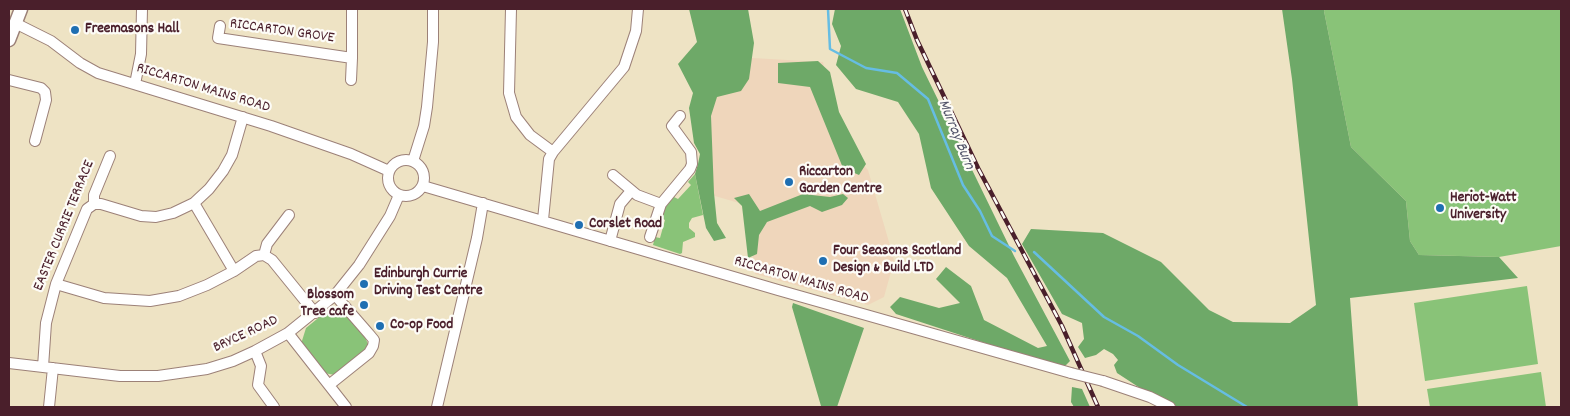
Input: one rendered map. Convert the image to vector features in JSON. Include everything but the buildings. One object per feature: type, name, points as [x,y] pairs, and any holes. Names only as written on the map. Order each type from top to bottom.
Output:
[{"type":"main road","points":[[9,40],[21,9]]},
{"type":"street","points":[[134,84],[141,54],[142,9]]},
{"type":"street","name":"RICCARTON GROVE","points":[[351,80],[352,9]]},
{"type":"street","points":[[413,161],[424,126],[427,107],[433,42],[433,9]]},
{"type":"street","points":[[511,9],[509,93],[516,117],[530,135],[553,152]]},
{"type":"street","points":[[543,220],[547,166],[553,152],[624,67],[636,31],[638,9]]},
{"type":"street","name":"RICCARTON MAINS ROAD","points":[[15,23],[51,41],[88,68],[243,117],[351,154],[389,171]]},
{"type":"street","name":"RICCARTON GROVE","points":[[220,26],[218,38],[352,58]]},
{"type":"street","points":[[9,80],[41,88],[46,94],[35,142]]},
{"type":"street","points":[[650,237],[660,204],[690,169],[692,164],[691,152],[672,126],[680,116]]},
{"type":"street","points":[[94,204],[101,204],[141,216],[156,217],[173,213],[194,203],[209,189],[223,171],[232,155],[243,117]]},
{"type":"street","name":"EASTER CURRIE TERRACE","points":[[49,407],[46,324],[56,284],[87,209],[94,204],[94,195],[110,156]]},
{"type":"street","points":[[402,160],[413,161],[422,170],[423,186],[410,196],[399,195],[394,192],[388,183],[389,171],[402,160]]},
{"type":"street","points":[[613,175],[641,198],[660,204]]},
{"type":"street","name":"RICCARTON MAINS ROAD","points":[[423,186],[1103,381],[1138,392],[1170,407]]},
{"type":"street","points":[[610,241],[620,204],[631,191]]},
{"type":"street","name":"BRYCE ROAD","points":[[9,363],[120,376],[158,376],[207,369],[233,361],[288,333],[335,295],[359,265],[390,216],[399,195]]},
{"type":"street","points":[[194,203],[234,272]]},
{"type":"street","points":[[437,407],[477,238],[483,203]]},
{"type":"street","points":[[264,255],[266,244],[289,215]]},
{"type":"street","points":[[56,284],[104,298],[150,301],[179,296],[207,285],[234,272],[256,256],[264,255],[272,260],[315,312]]},
{"type":"street","points":[[329,385],[370,353],[374,340],[335,295]]},
{"type":"street","points":[[288,333],[346,407]]},
{"type":"street","points":[[255,351],[261,366],[258,385],[274,407]]},
{"type":"shaded area","name":"Riccarton Garden Centre","points":[[717,56],[823,62],[841,141],[868,170],[894,261],[884,297],[868,305],[755,274],[746,205],[708,194],[694,127]]},
{"type":"green space","points":[[689,9],[748,9],[754,43],[749,79],[741,91],[717,97],[711,116],[717,223],[726,238],[714,241],[706,228],[695,174],[700,154],[694,143],[689,108],[693,93],[678,64],[697,42]]},
{"type":"green space","points":[[835,9],[900,9],[922,67],[1014,256],[1070,361],[1065,366],[991,345],[896,314],[890,307],[900,297],[939,308],[960,303],[936,279],[946,267],[971,286],[984,320],[1038,348],[1047,346],[1007,278],[969,246],[931,188],[919,134],[898,102],[856,89],[836,65],[841,46],[832,24]]},
{"type":"green space","points":[[1282,9],[1325,9],[1351,147],[1406,201],[1410,241],[1419,255],[1499,257],[1518,278],[1350,298],[1358,407],[1178,407],[1140,388],[1117,373],[1114,365],[1118,360],[1113,354],[1104,349],[1096,355],[1085,358],[1078,347],[1084,339],[1082,323],[1062,314],[1022,244],[1031,229],[1103,233],[1161,262],[1209,310],[1233,322],[1290,323],[1316,305],[1292,79]]},
{"type":"green space","points":[[1325,9],[1561,9],[1561,246],[1499,257],[1419,255],[1410,241],[1406,201],[1351,147]]},
{"type":"green space","points":[[818,61],[830,72],[839,112],[866,164],[859,175],[843,168],[810,87],[778,83],[778,63]]},
{"type":"green space","points":[[695,174],[703,215],[692,218],[689,223],[689,228],[695,233],[695,237],[683,242],[682,253],[680,254],[653,245],[655,237],[660,238],[665,220],[661,218],[666,206],[674,197],[678,199],[691,185],[688,182]]},
{"type":"green space","points":[[749,194],[760,211],[803,194],[830,197],[843,194],[848,198],[842,205],[822,212],[810,206],[767,222],[759,235],[757,254],[748,258],[742,206],[734,198]]},
{"type":"green space","points":[[1527,286],[1538,364],[1425,381],[1414,303]]},
{"type":"green space","points":[[793,303],[864,328],[837,407],[821,406],[792,307]]},
{"type":"green space","points":[[328,310],[342,311],[365,337],[368,344],[365,350],[335,375],[324,373],[301,344],[306,328]]},
{"type":"green space","points":[[1541,372],[1546,407],[1430,407],[1427,389]]},
{"type":"green space","points":[[1072,387],[1082,389],[1090,407],[1074,407],[1071,402]]},
{"type":"waterway","name":"Murray Burn","points":[[828,9],[830,49],[866,68],[897,73],[928,99],[963,185],[980,211],[992,236],[1015,251]]},
{"type":"waterway","name":"Murray Burn","points":[[1034,252],[1104,317],[1138,336],[1178,365],[1247,407]]},
{"type":"railway","points":[[905,9],[917,40],[978,168],[1062,326],[1098,407]]},
{"type":"place","name":"Freemasons Hall","points":[[75,30]]},
{"type":"place","name":"Riccarton Garden Centre","points":[[789,182]]},
{"type":"place","name":"Heriot-Watt University","points":[[1440,208]]},
{"type":"place","name":"Corslet Road","points":[[579,225]]},
{"type":"place","name":"Four Seasons Scotland Design & Build LTD","points":[[823,261]]},
{"type":"place","name":"Edinburgh Currie Driving Test Centre","points":[[364,284]]},
{"type":"place","name":"Blossom Tree cafe","points":[[364,305]]},
{"type":"place","name":"Co-op Food","points":[[380,326]]}]
